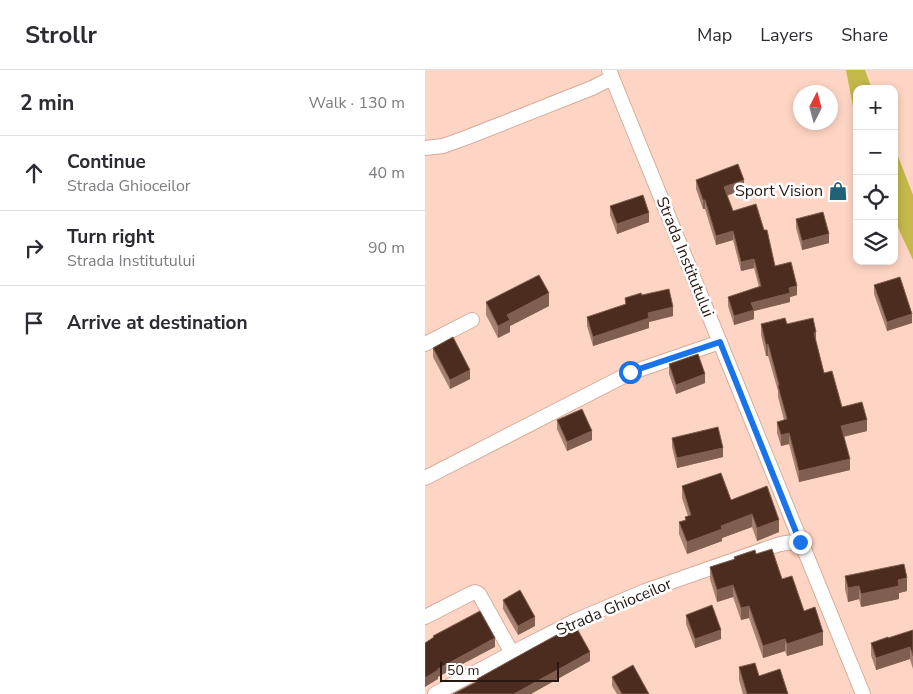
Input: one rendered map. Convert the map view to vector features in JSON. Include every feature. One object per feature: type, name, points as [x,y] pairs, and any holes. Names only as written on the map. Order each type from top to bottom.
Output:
[{"type":"street","points":[[425,148],[443,146],[468,138],[592,88],[610,74]]},
{"type":"street","name":"Strada Institutului","points":[[610,74],[863,694]]},
{"type":"street","points":[[425,344],[472,320]]},
{"type":"street","points":[[425,478],[630,372],[720,342]]},
{"type":"street","name":"Strada Ghioceilor","points":[[435,694],[577,620],[645,591],[780,544],[800,542]]},
{"type":"street","points":[[425,617],[475,592],[479,594],[512,653]]},
{"type":"shaded area","points":[[846,70],[865,70],[871,85],[853,85],[853,106]]},
{"type":"shaded area","points":[[898,156],[913,195],[913,260],[898,228]]},
{"type":"building","points":[[738,164],[744,180],[724,187],[733,211],[756,204],[764,230],[767,230],[775,266],[791,262],[797,286],[789,288],[790,293],[751,303],[754,310],[734,316],[728,297],[761,286],[754,259],[741,262],[733,231],[716,236],[705,200],[703,200],[696,180]]},
{"type":"building","points":[[643,195],[649,213],[617,224],[610,206]]},
{"type":"building","points":[[823,212],[829,234],[802,241],[796,219]]},
{"type":"building","points":[[539,275],[549,293],[507,315],[510,320],[498,326],[486,302]]},
{"type":"building","points":[[900,277],[912,314],[887,322],[874,285]]},
{"type":"building","points":[[669,289],[673,307],[648,313],[649,318],[593,337],[587,317],[626,304],[625,298],[641,293],[642,295]]},
{"type":"building","points":[[785,318],[787,324],[813,318],[816,332],[814,333],[824,373],[832,371],[842,407],[862,402],[867,420],[841,426],[850,459],[799,471],[789,433],[781,435],[777,422],[787,419],[761,324]]},
{"type":"building","points":[[453,337],[470,370],[450,380],[433,348]]},
{"type":"building","points":[[698,354],[705,374],[676,385],[669,364]]},
{"type":"building","points":[[582,409],[592,431],[567,442],[557,420]]},
{"type":"building","points":[[718,427],[723,448],[677,458],[672,438]]},
{"type":"building","points":[[721,473],[731,500],[767,486],[779,520],[757,528],[752,514],[721,526],[722,529],[687,542],[679,522],[686,520],[685,517],[691,515],[682,486]]},
{"type":"building","points":[[772,549],[782,579],[792,576],[804,611],[815,607],[823,632],[787,644],[785,639],[763,646],[749,606],[741,608],[733,585],[717,590],[710,567],[755,550],[756,554]]},
{"type":"building","points":[[904,564],[907,578],[898,580],[899,586],[861,594],[859,586],[848,588],[845,576]]},
{"type":"building","points":[[520,590],[535,617],[518,626],[503,600]]},
{"type":"building","points":[[712,605],[721,630],[695,639],[686,615]]},
{"type":"building","points":[[480,611],[495,638],[425,678],[425,643],[433,636]]},
{"type":"building","points":[[575,625],[590,652],[514,694],[453,694],[478,681],[477,679]]},
{"type":"building","points":[[913,630],[913,656],[910,647],[876,658],[871,643]]},
{"type":"building","points":[[755,663],[759,676],[780,669],[788,694],[747,694],[739,667]]},
{"type":"building","points":[[633,665],[649,694],[622,694],[612,677]]},
{"type":"place","name":"Sport Vision","points":[[838,191]]},
{"type":"route","points":[[630,372],[720,342],[800,542]]}]
